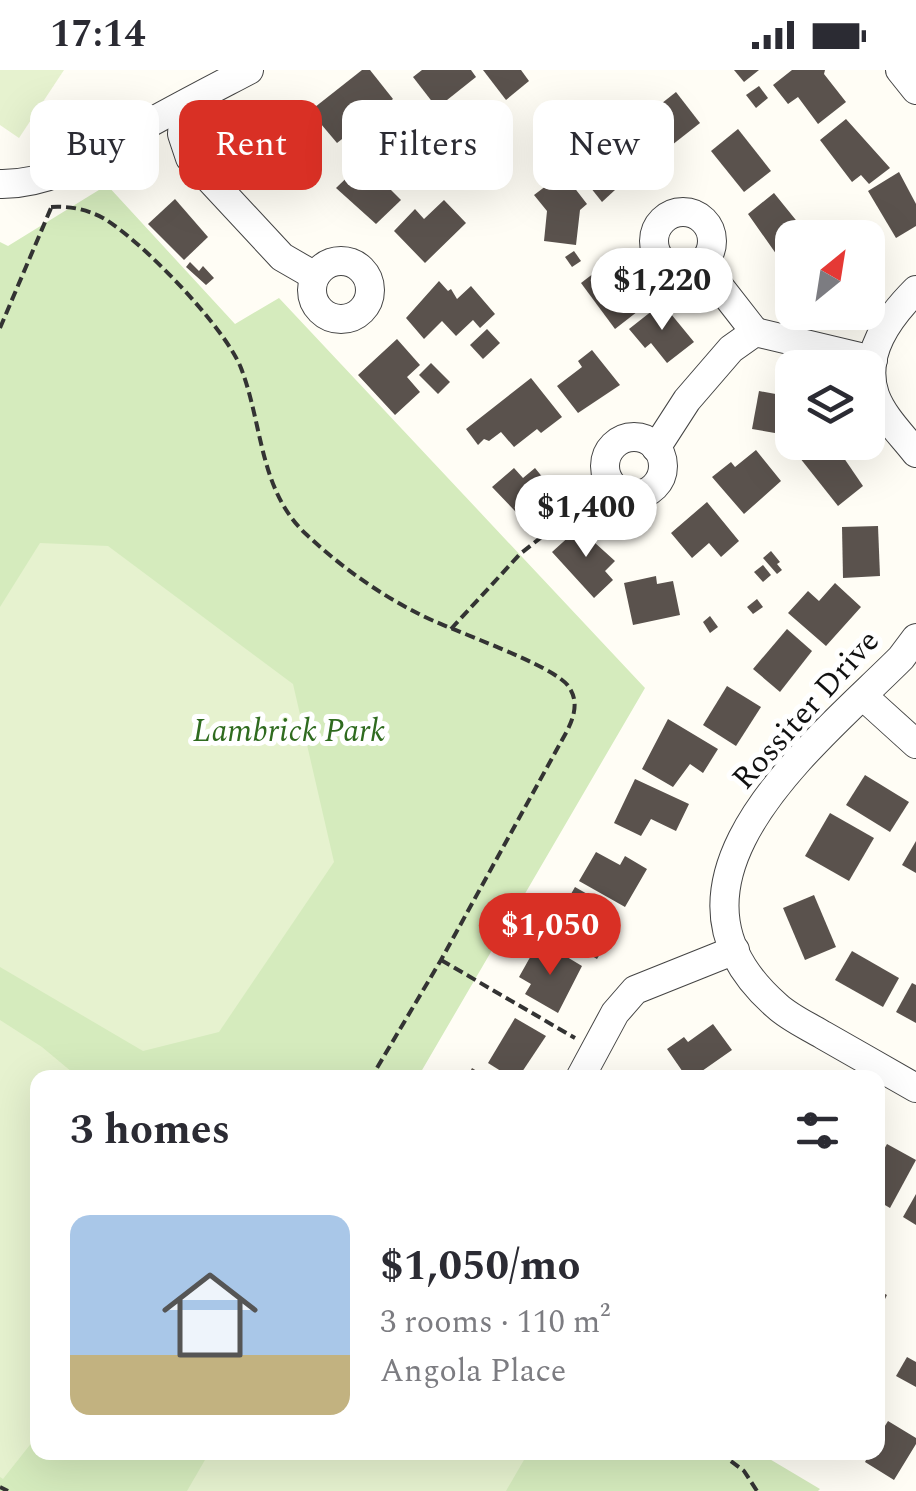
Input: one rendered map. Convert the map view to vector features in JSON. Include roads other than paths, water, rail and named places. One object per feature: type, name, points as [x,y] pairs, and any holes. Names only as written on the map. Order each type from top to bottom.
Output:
[{"type":"street","points":[[193,100],[248,70]]},
{"type":"street","points":[[900,70],[916,90]]},
{"type":"street","points":[[0,184],[51,176],[93,158],[179,108]]},
{"type":"street","points":[[220,190],[282,256],[315,276]]},
{"type":"street","points":[[702,264],[754,332],[830,350]]},
{"type":"street","points":[[876,350],[895,311],[916,290]]},
{"type":"street","points":[[656,448],[688,400],[731,349],[754,332]]},
{"type":"street","points":[[885,413],[916,453]]},
{"type":"street","points":[[640,438],[656,448],[661,456],[662,474],[652,490],[624,494],[610,483],[604,464],[607,454],[620,440],[640,438]]},
{"type":"street","name":"Rossiter Drive","points":[[916,638],[785,775],[738,844],[724,889],[735,950],[752,981],[780,1009],[916,1088]]},
{"type":"street","points":[[863,696],[916,744]]},
{"type":"street","points":[[584,1070],[615,1013],[635,990],[735,950]]},
{"type":"park label","name":"Lambrick Park","points":[[289,730]]}]
